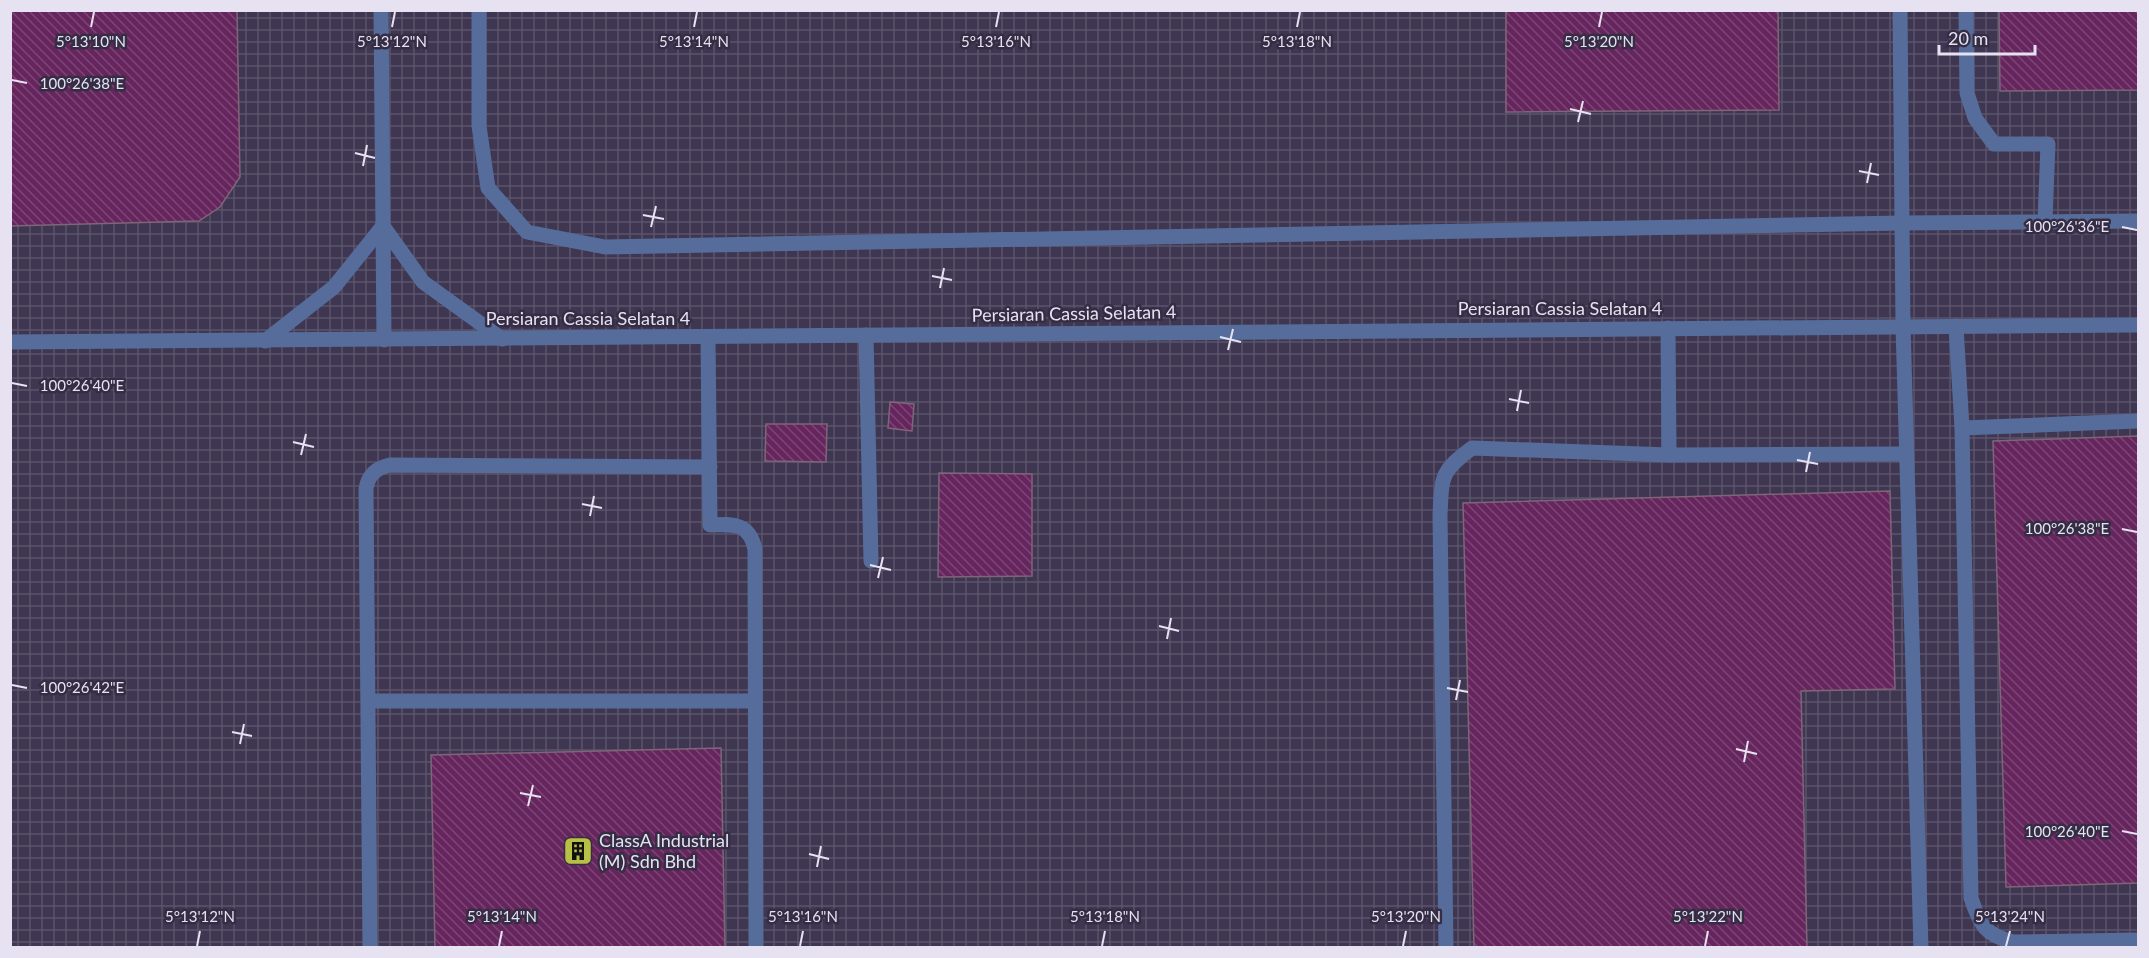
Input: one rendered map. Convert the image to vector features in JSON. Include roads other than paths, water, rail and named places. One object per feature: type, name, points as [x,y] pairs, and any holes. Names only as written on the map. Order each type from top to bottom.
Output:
[{"type":"street","points":[[381,10],[384,340]]},
{"type":"street","points":[[478,10],[479,126],[488,188],[527,232],[605,247],[1902,223],[2139,221]]},
{"type":"street","points":[[1900,10],[1903,326],[1921,948]]},
{"type":"street","points":[[1966,10],[1967,93],[1976,118],[1994,144],[2048,144],[2045,221]]},
{"type":"street","points":[[383,226],[423,282],[502,339]]},
{"type":"street","points":[[265,340],[334,287],[383,226]]},
{"type":"street","name":"Persiaran Cassia Selatan 4","points":[[10,342],[708,338],[2139,324]]},
{"type":"street","points":[[1956,326],[1962,428],[1971,898],[1984,929],[1998,938],[2013,942],[2139,940]]},
{"type":"street","points":[[1668,328],[1669,455]]},
{"type":"street","points":[[866,335],[871,561]]},
{"type":"street","points":[[708,338],[710,525],[740,526],[753,539],[755,549],[756,948]]},
{"type":"street","points":[[1962,428],[2139,421]]},
{"type":"street","points":[[1446,948],[1440,514],[1442,478],[1453,462],[1472,448],[1669,455],[1906,454]]},
{"type":"street","points":[[370,948],[366,489],[373,472],[390,465],[710,466]]},
{"type":"street","points":[[369,701],[754,701]]},
{"type":"place","name":"ClassA Industrial (M) Sdn Bhd","points":[[578,851]]}]
